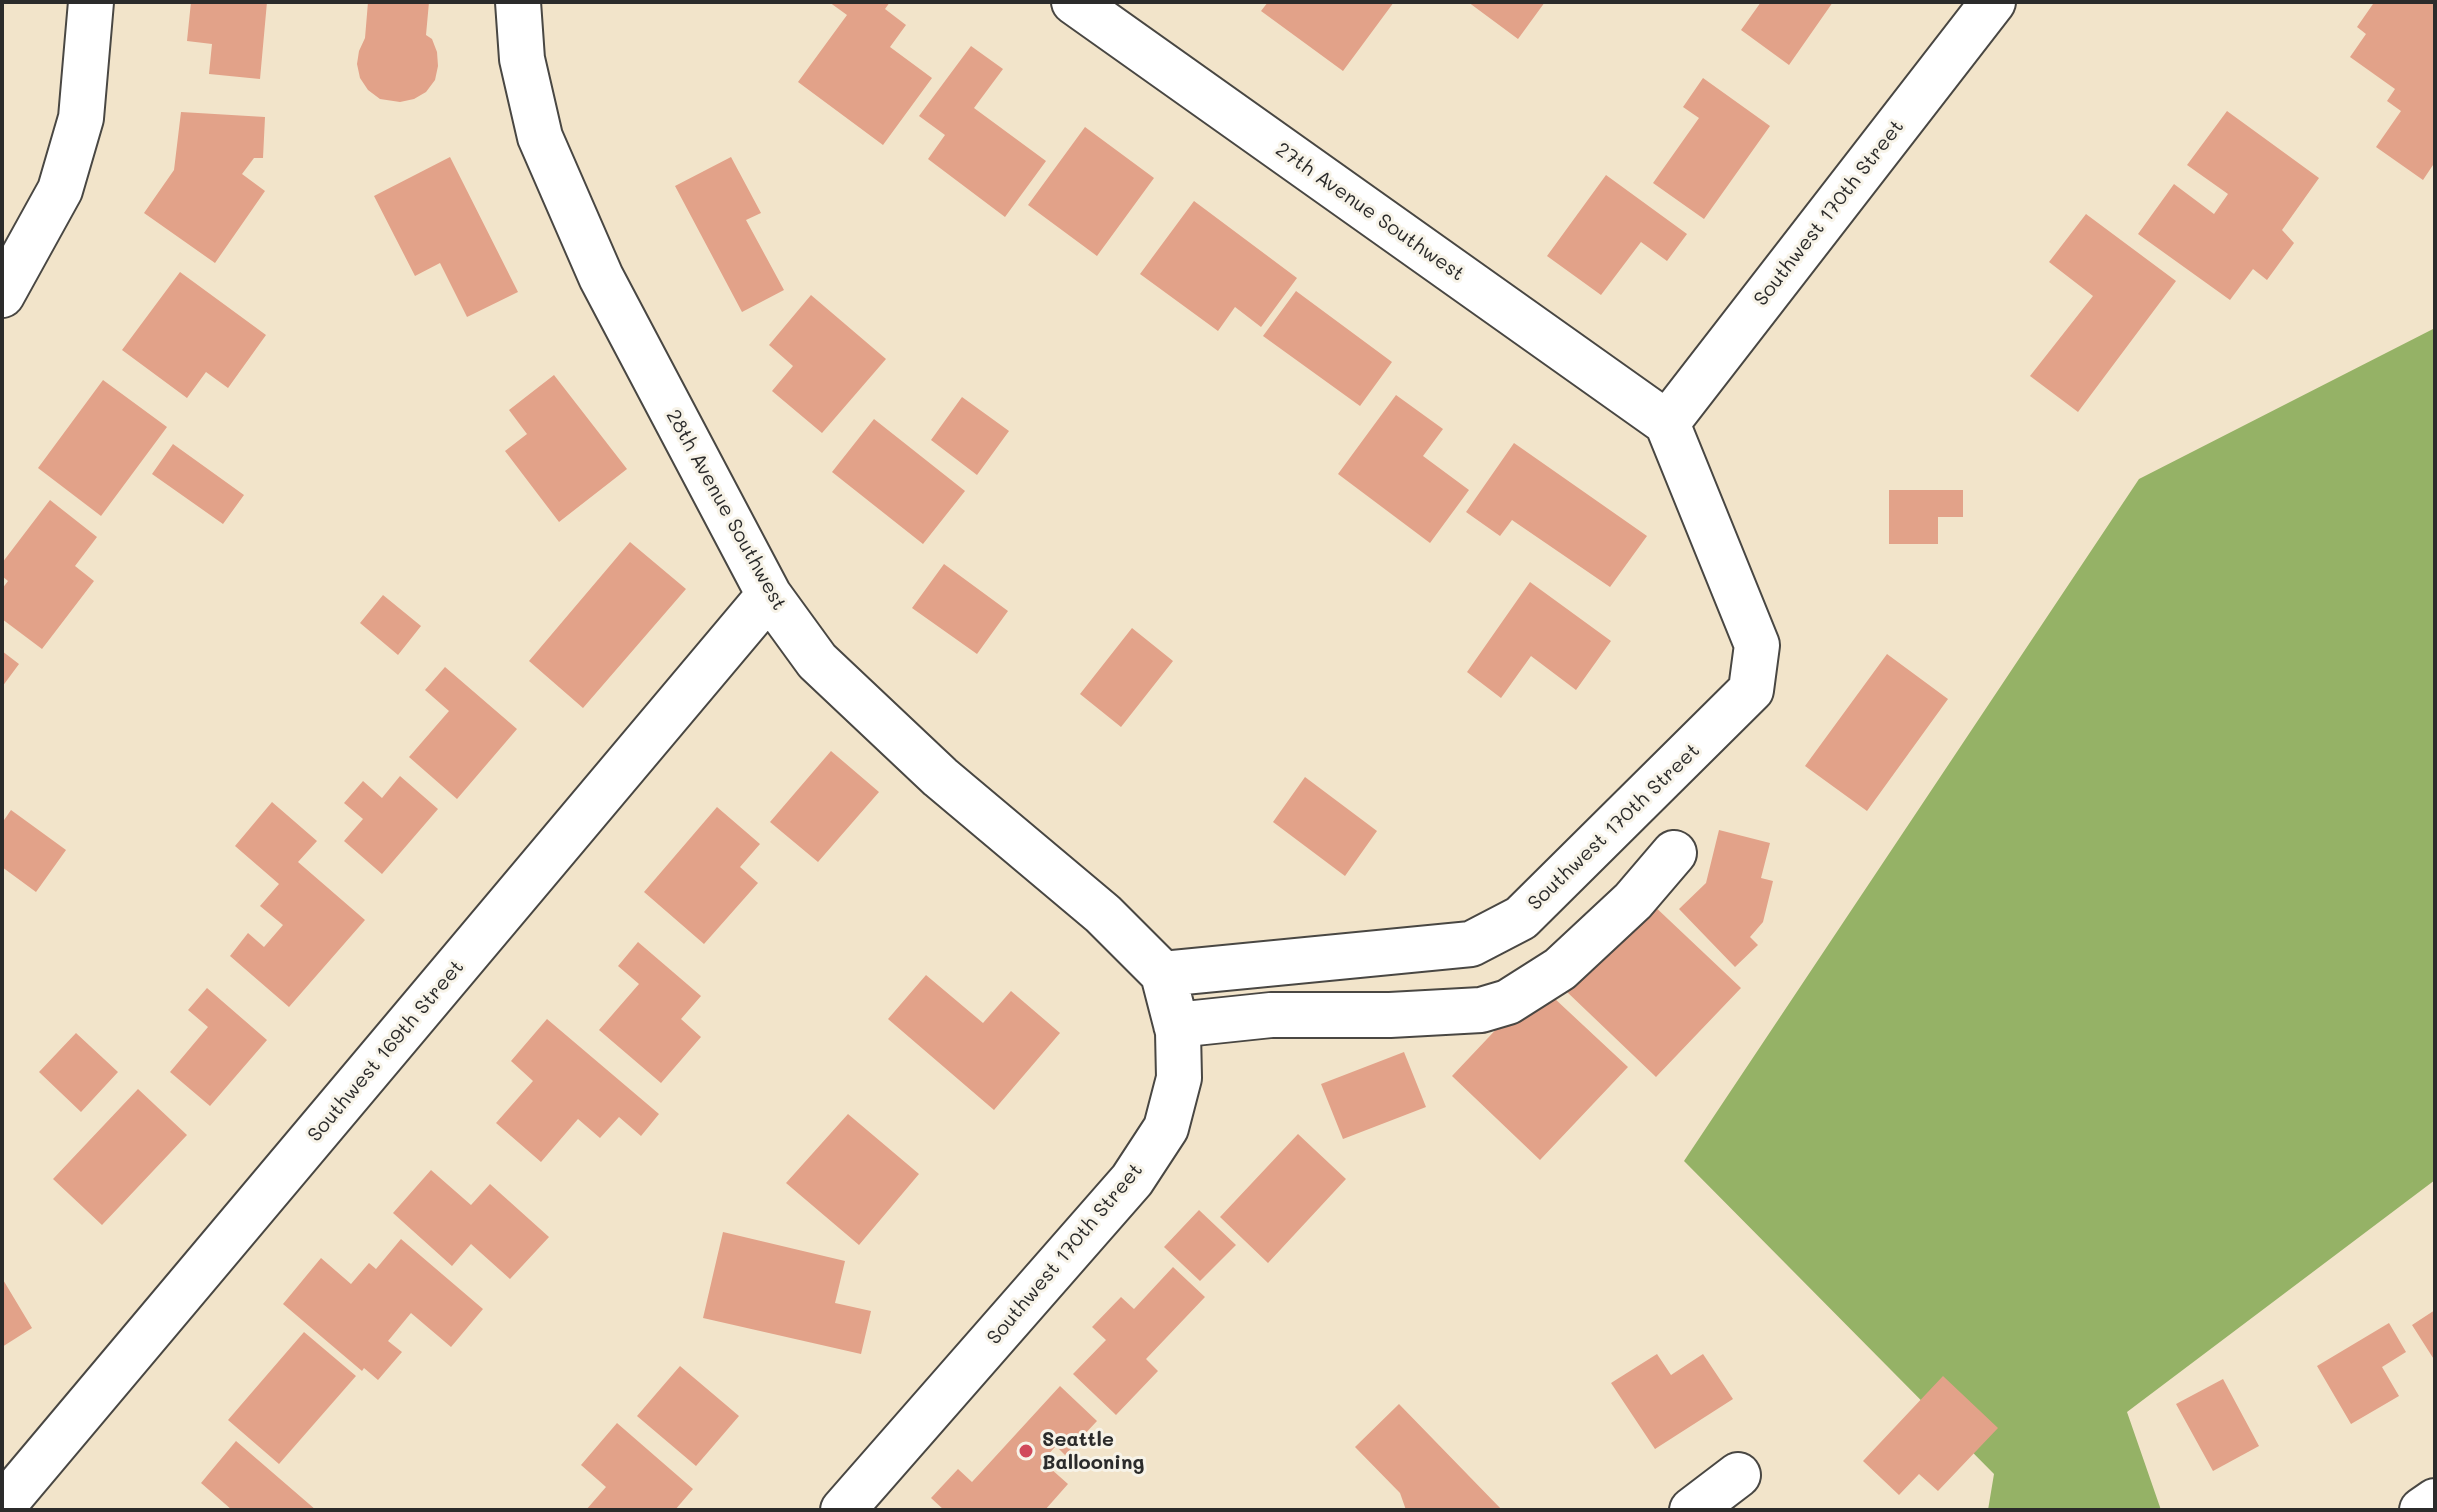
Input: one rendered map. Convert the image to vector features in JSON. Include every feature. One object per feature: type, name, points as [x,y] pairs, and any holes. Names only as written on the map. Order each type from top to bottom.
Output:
[{"type":"street","points":[[2,295],[60,190],[81,118],[91,2]]},
{"type":"street","name":"28th Avenue Southwest","points":[[518,2],[522,59],[540,137],[601,277],[769,595],[817,661],[940,777],[1103,914],[1163,974]]},
{"type":"street","name":"27th Avenue Southwest","points":[[1074,2],[1667,423]]},
{"type":"street","name":"Southwest 170th Street","points":[[843,1510],[1132,1180],[1166,1128],[1179,1078],[1176,1025],[1163,974],[1471,944],[1521,918],[1751,690],[1757,645],[1667,423],[1993,2]]},
{"type":"street","name":"Southwest 169th Street","points":[[2,1507],[769,595]]},
{"type":"street","points":[[1176,1025],[1271,1015],[1390,1015],[1481,1010],[1508,1002],[1560,969],[1633,901],[1674,853]]},
{"type":"street","points":[[1692,1510],[1738,1475]]},
{"type":"street","points":[[2422,1510],[2435,1501]]},
{"type":"green space","points":[[2435,328],[2435,1180],[2127,1412],[2161,1510],[1988,1510],[1994,1474],[1684,1161],[2139,479]]},
{"type":"building","points":[[191,2],[267,2],[260,79],[209,74],[212,44],[187,41]]},
{"type":"building","points":[[368,2],[429,2],[426,35],[432,39],[438,66],[435,80],[426,92],[414,99],[400,102],[380,99],[368,90],[360,78],[357,64],[365,38]]},
{"type":"building","points":[[829,2],[890,2],[885,9],[906,25],[890,47],[932,78],[883,145],[798,82],[847,15]]},
{"type":"building","points":[[1268,2],[1394,2],[1343,71],[1261,11]]},
{"type":"building","points":[[1468,2],[1545,2],[1518,39]]},
{"type":"building","points":[[1761,2],[1833,2],[1789,65],[1741,30]]},
{"type":"building","points":[[2370,2],[2435,4],[2435,162],[2423,180],[2376,147],[2401,111],[2387,101],[2395,89],[2350,57],[2366,34],[2357,27],[2373,4]]},
{"type":"building","points":[[971,46],[1003,69],[974,108],[1046,161],[1005,217],[928,159],[945,135],[919,116]]},
{"type":"building","points":[[1703,78],[1770,126],[1704,219],[1653,183],[1699,118],[1683,107]]},
{"type":"building","points":[[2227,111],[2319,178],[2282,230],[2294,243],[2267,280],[2253,269],[2230,300],[2138,234],[2174,184],[2214,214],[2228,194],[2187,165]]},
{"type":"building","points":[[181,112],[265,117],[263,158],[254,158],[242,174],[265,191],[215,263],[144,213],[174,170]]},
{"type":"building","points":[[1085,127],[1154,178],[1097,256],[1028,205]]},
{"type":"building","points":[[450,157],[518,292],[467,317],[440,263],[415,276],[374,196]]},
{"type":"building","points":[[731,157],[761,213],[746,220],[784,290],[742,312],[675,186]]},
{"type":"building","points":[[1606,175],[1687,234],[1667,261],[1641,242],[1601,295],[1547,256]]},
{"type":"building","points":[[1194,201],[1297,278],[1261,327],[1235,307],[1218,331],[1140,274]]},
{"type":"building","points":[[2086,214],[2176,281],[2078,412],[2030,376],[2093,296],[2049,262]]},
{"type":"building","points":[[180,272],[266,335],[228,388],[206,372],[187,398],[122,350]]},
{"type":"building","points":[[1296,291],[1392,362],[1360,406],[1263,336]]},
{"type":"building","points":[[811,295],[886,359],[822,433],[772,391],[793,366],[769,345]]},
{"type":"building","points":[[554,375],[627,469],[559,522],[505,451],[527,434],[509,410]]},
{"type":"building","points":[[103,380],[167,427],[101,516],[38,468]]},
{"type":"building","points":[[1396,395],[1443,429],[1423,456],[1469,490],[1430,543],[1338,474]]},
{"type":"building","points":[[962,397],[1009,431],[977,475],[931,440]]},
{"type":"building","points":[[874,419],[965,491],[923,544],[832,472]]},
{"type":"building","points":[[1514,443],[1647,536],[1610,587],[1512,520],[1500,536],[1466,512]]},
{"type":"building","points":[[173,444],[244,495],[223,524],[152,474]]},
{"type":"building","points":[[1889,490],[1963,490],[1963,517],[1938,517],[1938,544],[1889,544]]},
{"type":"building","points":[[50,500],[97,537],[75,566],[94,581],[42,649],[2,619],[2,589],[8,581],[2,576],[2,563]]},
{"type":"building","points":[[630,542],[686,589],[583,708],[529,661]]},
{"type":"building","points":[[944,564],[1008,611],[977,654],[912,608]]},
{"type":"building","points":[[1530,582],[1611,641],[1576,690],[1531,656],[1501,698],[1467,672]]},
{"type":"building","points":[[383,595],[421,626],[398,655],[360,623]]},
{"type":"building","points":[[1132,628],[1173,661],[1121,727],[1080,694]]},
{"type":"building","points":[[2,651],[19,664],[2,687]]},
{"type":"building","points":[[1887,654],[1948,699],[1867,811],[1805,766]]},
{"type":"building","points":[[445,667],[517,729],[457,799],[409,757],[449,711],[425,690]]},
{"type":"building","points":[[831,751],[879,792],[818,862],[770,822]]},
{"type":"building","points":[[400,776],[438,809],[382,874],[344,841],[363,819],[344,803],[363,781],[382,798]]},
{"type":"building","points":[[1305,777],[1377,831],[1345,876],[1273,822]]},
{"type":"building","points":[[272,802],[317,841],[298,862],[365,920],[289,1007],[230,956],[248,933],[264,947],[283,925],[260,906],[279,884],[235,846]]},
{"type":"building","points":[[717,807],[760,844],[740,867],[758,883],[704,944],[644,892]]},
{"type":"building","points":[[11,810],[66,850],[36,892],[2,867],[2,823]]},
{"type":"building","points":[[1719,830],[1770,843],[1761,878],[1773,881],[1763,922],[1750,937],[1758,945],[1735,967],[1679,909],[1706,883]]},
{"type":"building","points":[[1650,902],[1741,988],[1656,1077],[1566,991]]},
{"type":"building","points":[[638,942],[701,996],[681,1019],[701,1037],[661,1083],[599,1030],[639,984],[618,966]]},
{"type":"building","points":[[926,975],[983,1023],[1011,991],[1060,1033],[994,1110],[888,1019]]},
{"type":"building","points":[[1539,984],[1628,1067],[1540,1160],[1452,1076]]},
{"type":"building","points":[[207,988],[267,1040],[210,1106],[170,1072],[208,1027],[188,1010]]},
{"type":"building","points":[[547,1019],[659,1114],[641,1136],[619,1117],[600,1138],[578,1119],[541,1162],[496,1123],[533,1081],[511,1061]]},
{"type":"building","points":[[76,1033],[118,1072],[81,1112],[39,1072]]},
{"type":"building","points":[[1404,1052],[1426,1107],[1343,1139],[1321,1084]]},
{"type":"building","points":[[138,1089],[187,1135],[102,1225],[53,1179]]},
{"type":"building","points":[[848,1114],[919,1174],[859,1245],[786,1183]]},
{"type":"building","points":[[1298,1134],[1346,1179],[1268,1263],[1220,1217]]},
{"type":"building","points":[[431,1170],[471,1205],[490,1184],[549,1237],[510,1279],[471,1244],[452,1266],[393,1213]]},
{"type":"building","points":[[1199,1210],[1236,1245],[1200,1281],[1164,1247]]},
{"type":"building","points":[[723,1232],[845,1261],[835,1303],[871,1311],[861,1354],[703,1318]]},
{"type":"building","points":[[401,1239],[483,1309],[451,1347],[411,1313],[388,1341],[402,1352],[378,1380],[364,1368],[362,1371],[283,1304],[321,1258],[351,1284],[369,1263],[376,1269]]},
{"type":"building","points":[[1173,1267],[1205,1297],[1146,1359],[1158,1371],[1116,1415],[1073,1374],[1106,1340],[1092,1327],[1121,1297],[1134,1309]]},
{"type":"building","points":[[2,1278],[32,1328],[2,1347]]},
{"type":"building","points":[[2435,1310],[2435,1361],[2412,1325]]},
{"type":"building","points":[[2389,1323],[2406,1352],[2382,1367],[2399,1396],[2351,1424],[2317,1366]]},
{"type":"building","points":[[304,1332],[356,1376],[279,1464],[228,1420]]},
{"type":"building","points":[[1657,1354],[1671,1375],[1703,1354],[1733,1399],[1655,1449],[1611,1383]]},
{"type":"building","points":[[680,1366],[739,1416],[696,1466],[637,1416]]},
{"type":"building","points":[[1943,1376],[1998,1428],[1938,1491],[1919,1474],[1899,1495],[1863,1461]]},
{"type":"building","points":[[2223,1379],[2259,1446],[2213,1471],[2176,1404]]},
{"type":"building","name":"Seattle Ballooning","points":[[1060,1386],[1097,1421],[1065,1455],[1056,1446],[1042,1461],[1068,1484],[1045,1510],[944,1510],[931,1498],[958,1469],[972,1482]]},
{"type":"building","points":[[1399,1404],[1502,1510],[1406,1510],[1400,1493],[1355,1447]]},
{"type":"building","points":[[617,1423],[693,1489],[675,1510],[586,1510],[606,1487],[581,1465]]},
{"type":"building","points":[[236,1441],[316,1510],[232,1510],[201,1483]]},
{"type":"place","name":"Seattle Ballooning","points":[[1026,1451]]}]
